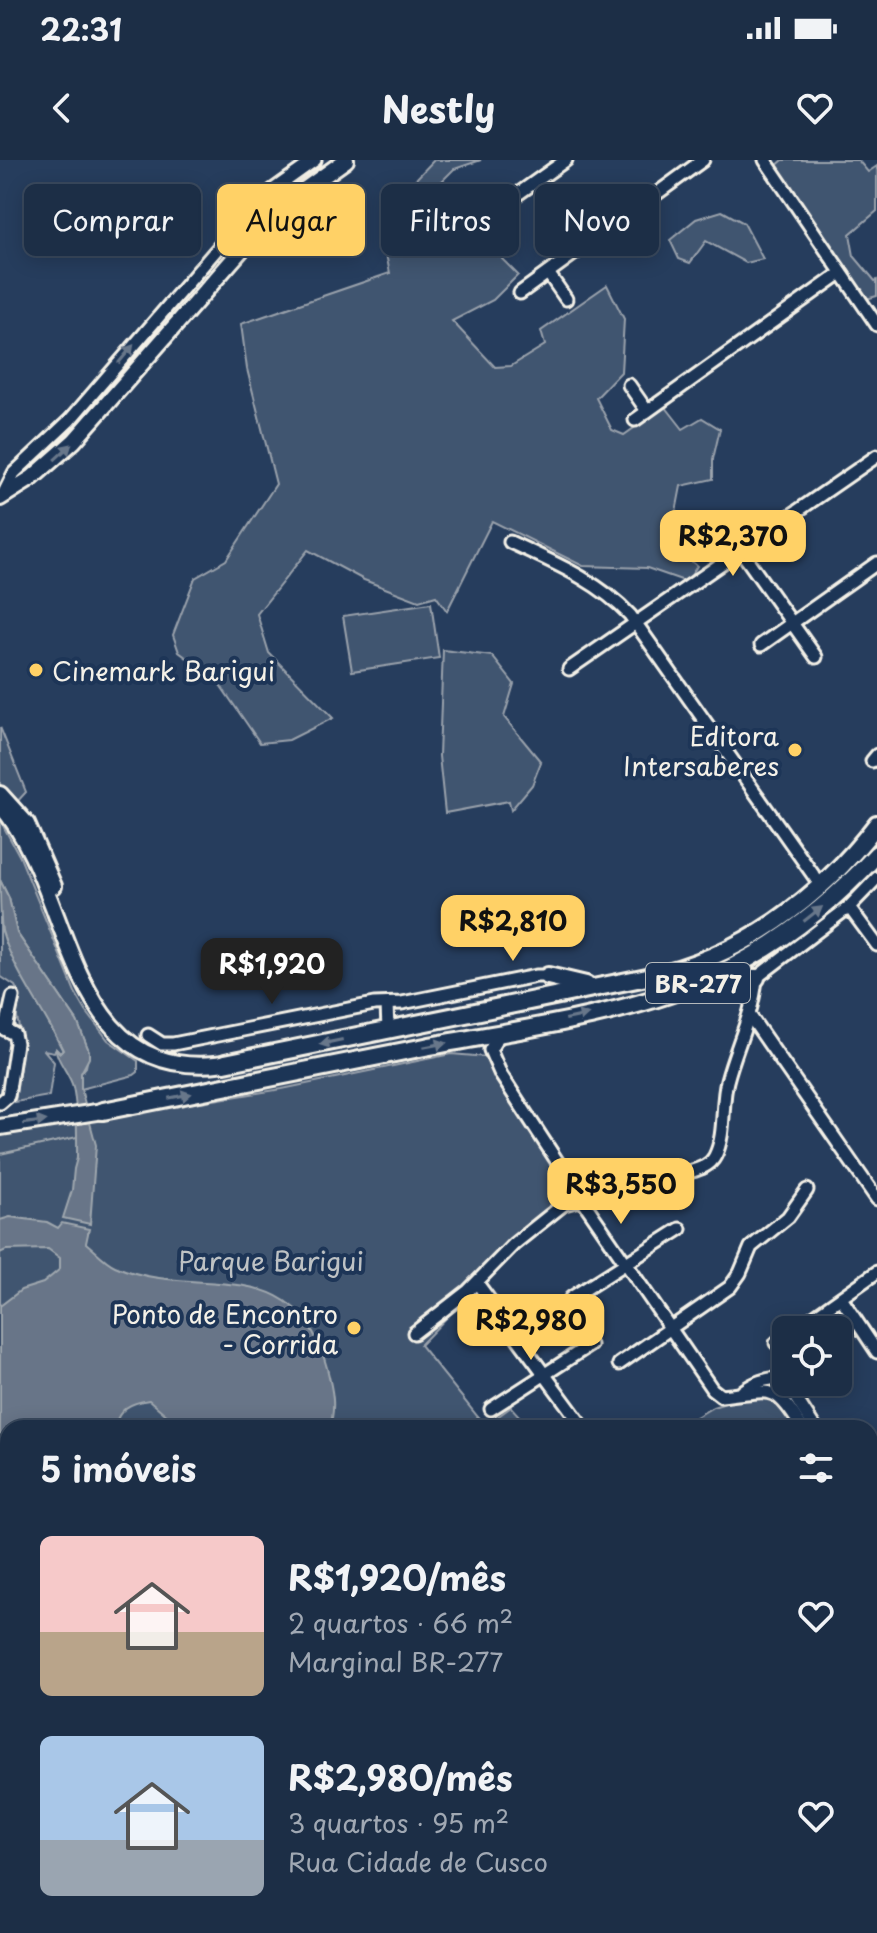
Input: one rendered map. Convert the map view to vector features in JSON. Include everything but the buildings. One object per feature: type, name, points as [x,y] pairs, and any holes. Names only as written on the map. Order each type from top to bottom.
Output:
[{"type":"highway","name":"BR-277","points":[[225,1063],[677,970],[724,953],[765,929],[821,886],[877,824]]},
{"type":"highway","name":"BR-277","points":[[103,1111],[612,1010],[691,986],[751,957],[807,919],[873,869],[877,854]]},
{"type":"highway","points":[[548,976],[569,983],[599,987]]},
{"type":"highway","points":[[612,1010],[670,998],[726,981],[756,978]]},
{"type":"main road","points":[[1,497],[40,471],[74,441],[264,224],[299,193],[346,160]]},
{"type":"main road","points":[[0,794],[20,815],[38,845],[106,1020]]},
{"type":"main road","points":[[0,805],[16,825],[30,852],[81,979],[106,1020],[131,1043],[162,1058],[191,1065],[225,1063]]},
{"type":"main road","points":[[0,1127],[103,1111]]},
{"type":"street","points":[[1,497],[14,473],[70,420],[248,213],[273,190],[315,160]]},
{"type":"street","points":[[519,193],[566,160]]},
{"type":"street","points":[[520,293],[703,160]]},
{"type":"street","points":[[767,161],[877,325]]},
{"type":"street","points":[[548,273],[566,299]]},
{"type":"street","points":[[635,420],[841,273]]},
{"type":"street","points":[[629,385],[647,411]]},
{"type":"street","points":[[569,669],[877,456]]},
{"type":"street","points":[[510,542],[598,588],[622,607],[821,886]]},
{"type":"street","points":[[741,551],[816,657]]},
{"type":"street","points":[[761,645],[877,563]]},
{"type":"street","points":[[414,1333],[477,1283],[544,1218],[564,1204],[689,1172],[704,1167],[714,1159],[726,1083],[750,1016],[756,978],[849,907],[873,869]]},
{"type":"street","points":[[849,907],[877,945]]},
{"type":"street","points":[[148,1035],[167,1045],[374,1004],[548,976]]},
{"type":"street","points":[[0,1103],[8,1096],[16,1043],[7,1030],[13,997]]},
{"type":"street","points":[[387,1004],[388,1030]]},
{"type":"street","points":[[750,1016],[877,1199]]},
{"type":"street","points":[[501,1032],[490,1050],[501,1075],[712,1389],[721,1396],[765,1390],[776,1394],[797,1420]]},
{"type":"street","points":[[619,1364],[734,1283],[751,1247],[788,1217],[807,1190]]},
{"type":"street","points":[[571,1298],[680,1229]]},
{"type":"street","points":[[815,1316],[877,1272]]},
{"type":"street","points":[[477,1283],[578,1420]]},
{"type":"street","points":[[841,1298],[877,1352]]},
{"type":"street","points":[[491,1409],[590,1345]]},
{"type":"street","points":[[743,1391],[765,1379],[780,1378],[810,1420]]},
{"type":"green space","points":[[434,160],[481,160],[454,169],[442,181],[443,184],[417,184],[415,180]]},
{"type":"green space","points":[[783,160],[858,160],[868,172],[877,166],[877,211],[850,234],[854,256],[877,280],[877,296],[866,299],[775,167]]},
{"type":"green space","points":[[722,211],[744,223],[763,259],[746,263],[706,241],[690,263],[679,259],[670,240],[696,219]]},
{"type":"green space","points":[[386,256],[501,256],[518,275],[493,300],[452,321],[495,367],[511,366],[545,345],[541,331],[607,285],[624,319],[621,372],[596,398],[612,430],[624,435],[665,406],[683,429],[702,418],[720,429],[713,459],[713,479],[681,486],[670,543],[697,566],[687,582],[647,568],[583,566],[492,521],[447,611],[436,596],[419,601],[364,580],[308,550],[257,614],[269,653],[333,718],[289,740],[260,743],[216,679],[179,652],[173,635],[195,578],[226,560],[276,484],[247,369],[241,324],[390,273]]},
{"type":"green space","points":[[431,603],[439,658],[352,671],[343,616]]},
{"type":"green space","points":[[443,650],[492,656],[514,684],[504,717],[541,762],[532,785],[511,810],[509,801],[445,813],[439,756]]},
{"type":"green space","points":[[0,727],[26,792],[16,803],[0,787]]},
{"type":"green space","points":[[0,820],[20,857],[75,992],[108,1040],[138,1061],[138,1072],[134,1075],[81,1089],[81,1073],[86,1067],[89,1051],[77,1021],[17,933],[9,898],[0,880]]},
{"type":"green space","points":[[0,917],[2,931],[63,1051],[44,1050],[54,1062],[49,1096],[15,1102],[23,1045],[15,1009],[19,994],[15,986],[0,976]]},
{"type":"green space","name":"Parque Barigui","points":[[451,1054],[487,1057],[570,1191],[420,1345],[480,1420],[0,1420],[0,1134],[282,1089]]},
{"type":"green space","points":[[748,1396],[774,1399],[789,1420],[691,1420],[713,1407]]},
{"type":"green space","name":"Parque Barigui","points":[[511,1407],[523,1420],[493,1420]]},
{"type":"shaded area","points":[[0,880],[9,898],[17,933],[77,1021],[89,1051],[81,1073],[81,1089],[96,1145],[90,1224],[63,1218],[72,1190],[77,1158],[75,1095],[56,1053],[56,1049],[60,1053],[63,1050],[7,946],[1,925]]},
{"type":"shaded area","points":[[10,1217],[47,1222],[58,1228],[62,1223],[89,1229],[86,1243],[115,1266],[146,1276],[239,1285],[267,1292],[292,1306],[312,1330],[327,1368],[332,1390],[331,1420],[170,1420],[149,1400],[126,1408],[117,1420],[0,1420],[0,1306],[21,1290],[43,1283],[60,1269],[60,1258],[48,1249],[6,1250],[0,1253],[0,1220]]},
{"type":"waterway","points":[[0,1154],[77,1137]]},
{"type":"place","name":"Cinemark Barigui","points":[[36,670]]},
{"type":"place","name":"Editora Intersaberes","points":[[795,750]]},
{"type":"place","name":"Ponto de Encontro - Corrida","points":[[354,1328]]}]
